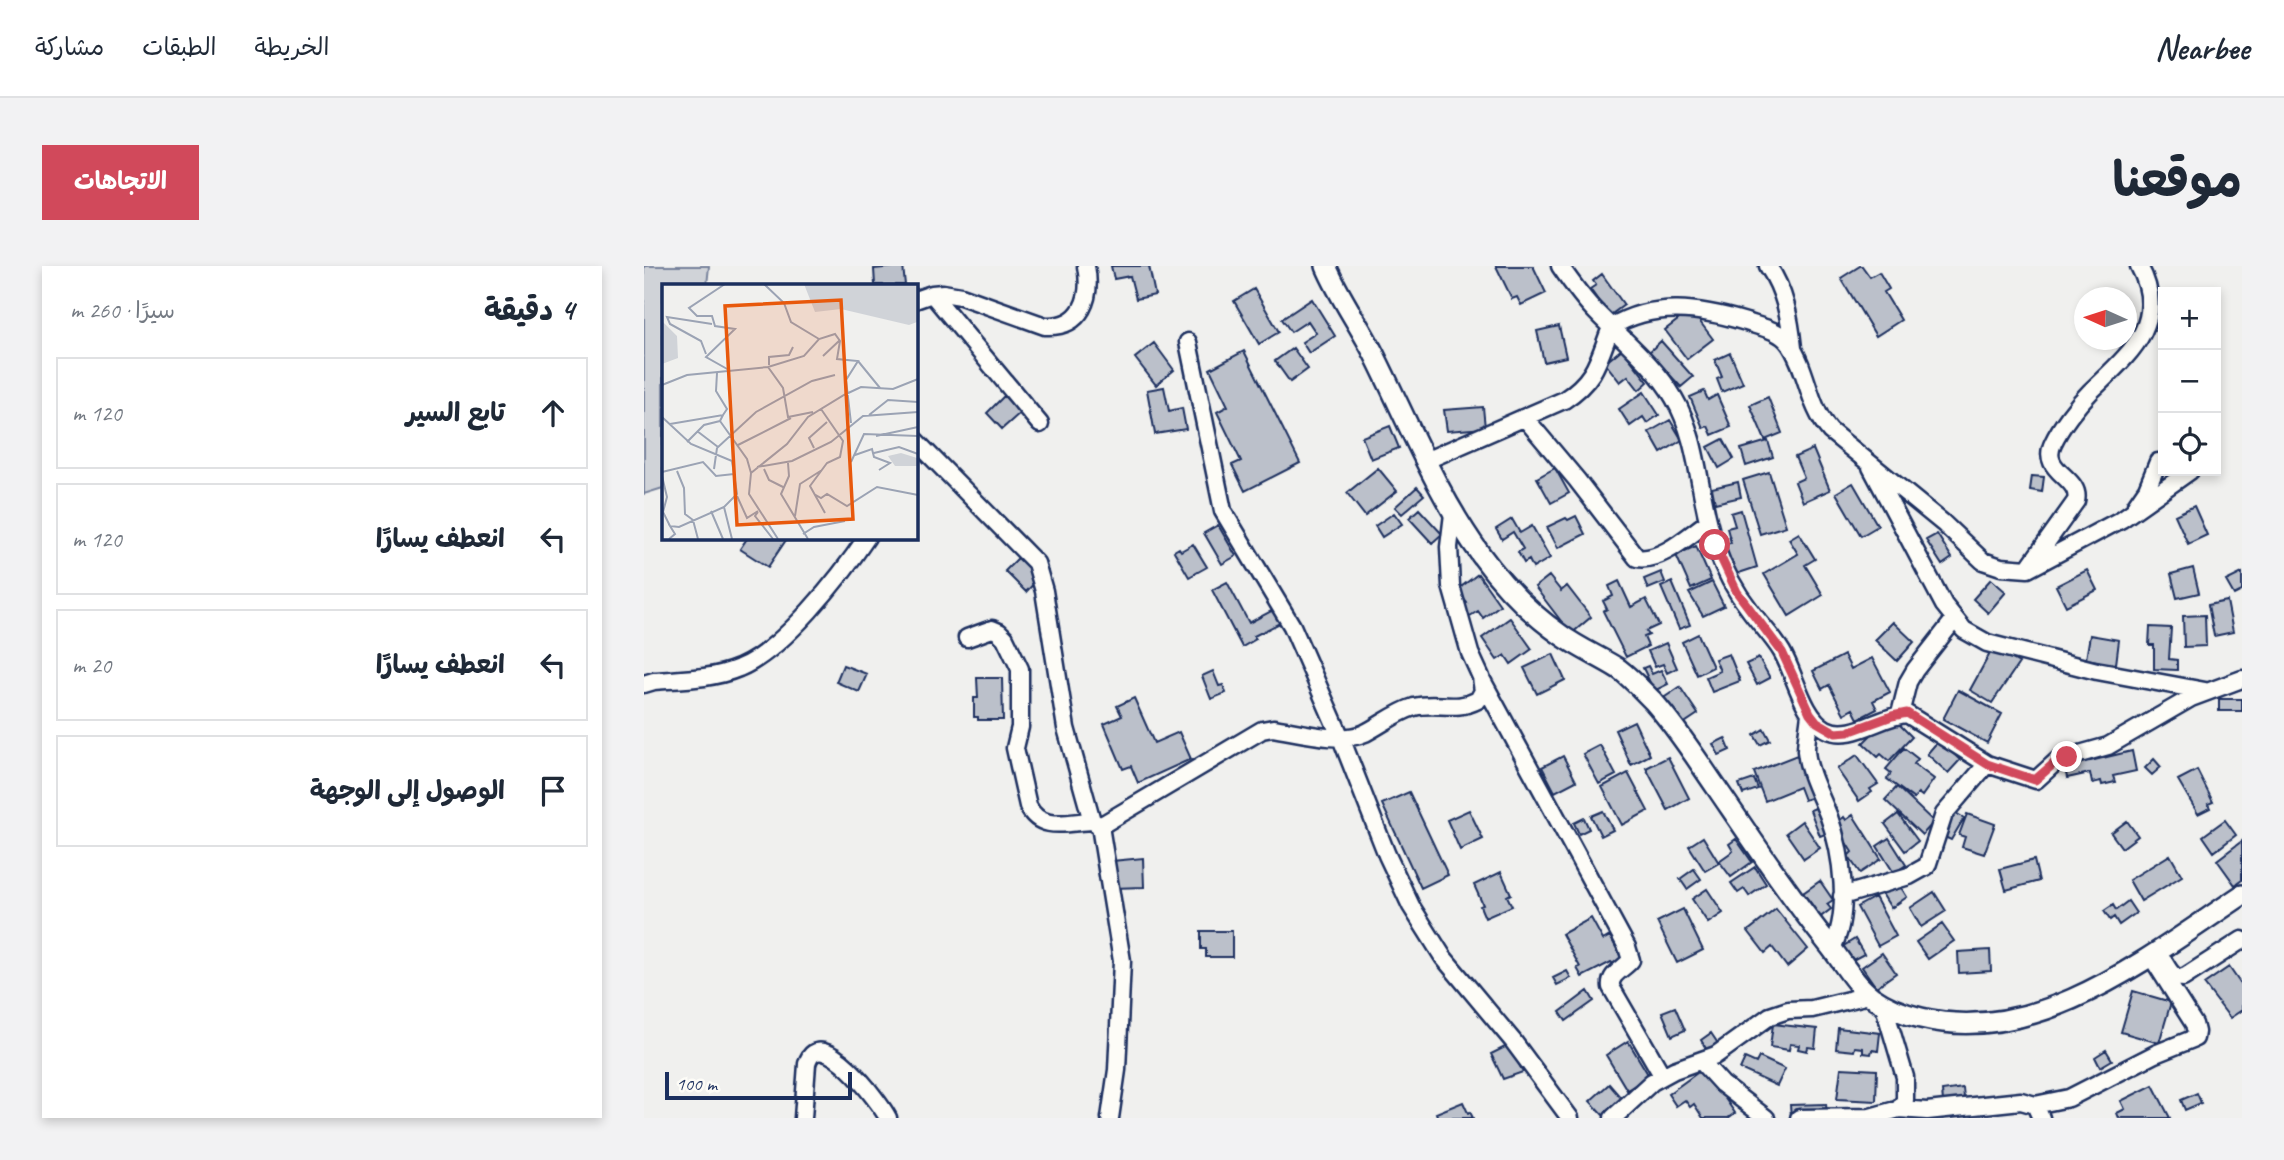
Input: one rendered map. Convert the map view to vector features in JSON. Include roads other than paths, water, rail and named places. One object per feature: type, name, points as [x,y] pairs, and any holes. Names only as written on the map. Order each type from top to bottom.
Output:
[{"type":"main road","points":[[1325,266],[1373,352],[1453,514],[1482,556],[1541,619],[1562,636],[1621,671],[1640,687],[1671,722],[1795,903],[1876,999],[1922,1018],[1949,1022],[1978,1024],[2025,1017],[2078,995],[2154,953],[2242,895]]},
{"type":"street","points":[[917,299],[943,293],[961,296],[1045,326],[1058,327],[1069,323],[1083,306],[1087,296],[1086,266]]},
{"type":"street","points":[[1560,266],[1586,300],[1662,381],[1682,413],[1689,430],[1708,522],[1731,582],[1782,652],[1810,713],[1826,729],[1836,733],[1848,732],[1907,713],[1987,764],[2035,780],[2058,760],[2121,740],[2205,691],[2242,680]]},
{"type":"street","points":[[1768,266],[1783,294],[1790,318],[1793,351]]},
{"type":"street","points":[[2028,569],[2076,501],[2078,494],[2077,488],[2053,465],[2050,458],[2053,443],[2088,394],[2127,356],[2148,321],[2150,294],[2138,266]]},
{"type":"street","points":[[932,294],[1040,424]]},
{"type":"street","points":[[1425,461],[1564,400],[1589,379],[1611,327],[1624,319],[1655,310],[1695,310],[1721,315],[1777,333],[1787,340],[1823,423],[1840,440],[1943,523],[1983,561],[2001,567],[2028,569],[2122,519],[2183,476]]},
{"type":"street","points":[[1188,342],[1223,511],[1292,626],[1341,738],[1387,855],[1426,933],[1514,1041],[1570,1118]]},
{"type":"street","points":[[1525,418],[1637,558],[1645,559],[1662,553],[1708,522]]},
{"type":"street","points":[[917,446],[1036,564],[1044,591],[1066,728],[1096,824],[1122,961],[1117,1070],[1108,1115]]},
{"type":"street","points":[[1868,461],[1954,620],[1973,636],[2016,652],[2205,691]]},
{"type":"street","points":[[2122,519],[2144,495],[2158,462]]},
{"type":"street","points":[[1453,514],[1449,547],[1451,586],[1470,653],[1630,953],[1631,960],[1613,976],[1611,987],[1662,1075]]},
{"type":"street","points":[[644,684],[718,675],[740,668],[760,657],[797,624],[865,539]]},
{"type":"street","points":[[1900,714],[1908,682],[1954,620]]},
{"type":"street","points":[[967,638],[992,629],[999,632],[1005,638],[1020,669],[1020,727],[1015,748],[1032,815],[1037,820],[1051,823],[1096,824],[1262,730],[1273,729],[1341,738],[1364,734],[1412,708],[1469,705],[1478,700],[1483,691],[1481,677]]},
{"type":"street","points":[[1810,713],[1806,752],[1838,844],[1842,896],[1840,920],[1832,948]]},
{"type":"street","points":[[1842,896],[1909,876],[1927,866],[1944,814],[1987,764]]},
{"type":"street","points":[[2154,953],[2172,974],[2183,978],[2242,940]]},
{"type":"street","points":[[1799,1118],[1870,1117],[1899,1108],[1927,1111],[2021,1101],[2038,1112],[2069,1098],[2155,1054],[2195,1038],[2194,1024],[2154,953]]},
{"type":"street","points":[[1613,1118],[1637,1094],[1662,1075],[1716,1055],[1770,1016],[1876,999],[1905,1077],[1905,1100],[1899,1108]]},
{"type":"street","points":[[803,1118],[809,1056],[815,1051],[822,1051],[837,1058],[873,1094],[888,1118]]},
{"type":"street","points":[[1702,1060],[1723,1084],[1766,1118]]}]
